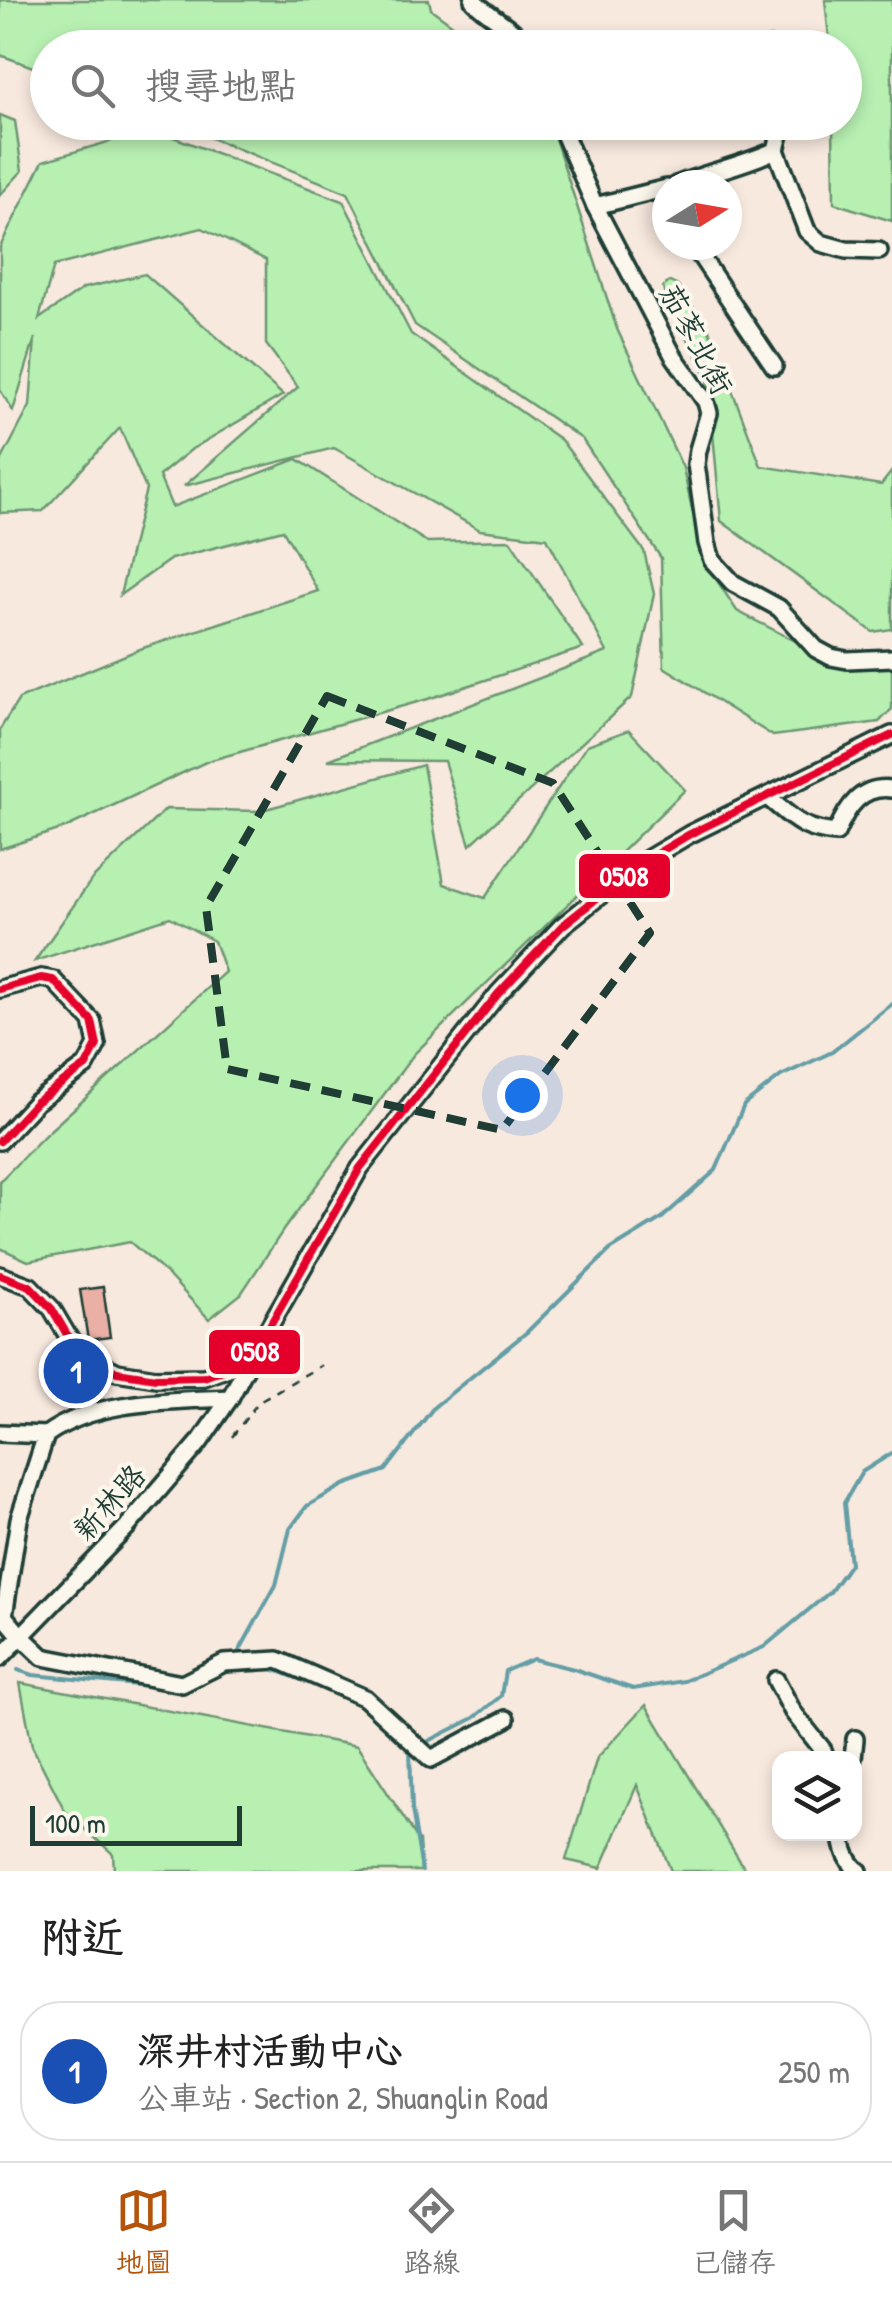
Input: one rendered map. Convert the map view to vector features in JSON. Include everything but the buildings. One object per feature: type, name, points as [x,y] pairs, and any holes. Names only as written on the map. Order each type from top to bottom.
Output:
[{"type":"street","points":[[473,0],[484,12],[513,30]]},
{"type":"street","name":"茄苳北街","points":[[568,140],[595,206],[673,355],[706,402],[709,412],[696,464],[712,560],[733,582],[780,608],[816,649],[847,660],[892,658]]},
{"type":"street","points":[[778,140],[776,150],[808,230],[821,243],[846,250],[879,252]]},
{"type":"street","points":[[718,170],[776,150]]},
{"type":"street","points":[[595,206],[652,198]]},
{"type":"street","points":[[703,260],[774,366]]},
{"type":"street","name":"新林路","points":[[0,1658],[127,1527],[198,1443],[230,1398],[360,1168],[498,994],[562,926],[641,863],[690,834],[892,736]]},
{"type":"street","points":[[767,796],[802,826],[830,834],[836,832],[853,800],[869,791],[892,789]]},
{"type":"street","points":[[0,989],[41,978],[59,983],[92,1021],[97,1045],[86,1066],[36,1102],[0,1141]]},
{"type":"street","points":[[0,1275],[30,1286],[86,1356],[117,1372],[156,1378],[204,1377],[250,1360]]},
{"type":"street","points":[[230,1398],[146,1402],[89,1414],[57,1426],[46,1435],[19,1519],[4,1616],[21,1636],[44,1657],[182,1684],[232,1663],[278,1660],[365,1698],[431,1758],[506,1718]]},
{"type":"street","points":[[0,1433],[46,1435]]},
{"type":"street","points":[[776,1680],[793,1712],[823,1751]]},
{"type":"street","points":[[853,1751],[855,1739]]},
{"type":"street","points":[[842,1841],[859,1871]]},
{"type":"path","points":[[232,1437],[259,1401],[322,1365]]},
{"type":"highlighted area","points":[[327,696],[553,783],[650,933],[502,1130],[227,1069],[206,907]]},
{"type":"green space","points":[[0,0],[429,0],[431,9],[460,30],[30,30],[30,66],[0,55]]},
{"type":"green space","points":[[825,0],[892,0],[892,221],[834,203],[833,140],[862,140],[862,30],[828,30]]},
{"type":"green space","points":[[0,115],[15,121],[22,171],[0,195]]},
{"type":"green space","points":[[115,140],[181,140],[343,201],[411,334],[561,440],[644,551],[654,594],[632,697],[470,845],[444,761],[328,760],[607,652],[547,538],[480,530],[334,448],[184,486],[298,387],[266,344],[266,260],[202,228],[54,266],[39,319],[84,288],[145,274],[283,395],[192,449],[159,476],[172,507],[297,459],[427,542],[510,540],[583,648],[428,699],[208,761],[65,828],[0,849],[0,729],[19,699],[140,649],[318,591],[283,530],[171,559],[120,595],[146,489],[120,428],[43,511],[0,513],[0,463],[30,406],[35,338],[13,411],[0,390],[0,247],[43,161]]},
{"type":"green space","points":[[216,140],[556,140],[617,329],[683,468],[703,559],[737,611],[834,661],[892,664],[892,709],[879,722],[773,736],[664,667],[661,558],[582,439],[415,325],[348,193]]},
{"type":"green space","points":[[670,282],[678,286],[708,327],[761,466],[881,485],[892,471],[892,629],[873,632],[721,521],[708,378],[664,292]]},
{"type":"green space","points":[[629,730],[685,790],[414,1054],[284,1229],[241,1294],[209,1319],[130,1242],[28,1261],[0,1248],[0,1181],[46,1134],[225,972],[214,941],[170,917],[35,961],[92,879],[166,809],[259,811],[423,765],[444,884],[485,898],[587,745]]},
{"type":"green space","points":[[20,1683],[357,1746],[419,1841],[421,1871],[114,1871],[113,1854],[65,1811],[32,1746]]},
{"type":"green space","points":[[646,1705],[746,1871],[671,1871],[637,1785],[601,1868],[566,1860],[597,1758]]},
{"type":"waterway","points":[[236,1657],[276,1585],[290,1529],[307,1506],[344,1485],[386,1470],[434,1407],[527,1332],[610,1250],[662,1218],[716,1170],[744,1105],[781,1076],[832,1052],[892,1004]]},
{"type":"waterway","points":[[421,1745],[474,1718],[501,1696],[505,1671],[533,1659],[633,1689],[684,1681],[764,1647],[830,1592],[850,1564],[844,1503],[862,1472],[892,1453]]},
{"type":"waterway","points":[[267,1667],[323,1688]]},
{"type":"waterway","points":[[18,1670],[33,1675],[159,1687]]},
{"type":"waterway","points":[[183,1689],[229,1670]]},
{"type":"waterway","points":[[337,1694],[364,1707],[410,1750],[412,1809],[422,1871]]},
{"type":"transit line","name":"0508","points":[[0,1275],[30,1286],[86,1356],[117,1372],[156,1378],[204,1377],[250,1360],[360,1168],[498,994],[562,926],[641,863],[690,834],[892,735]]},
{"type":"transit line","name":"0508","points":[[0,989],[41,978],[53,980],[92,1021],[97,1045],[86,1066],[36,1102],[0,1141]]},
{"type":"place","name":"深井村活動中心","points":[[76,1371]]}]
